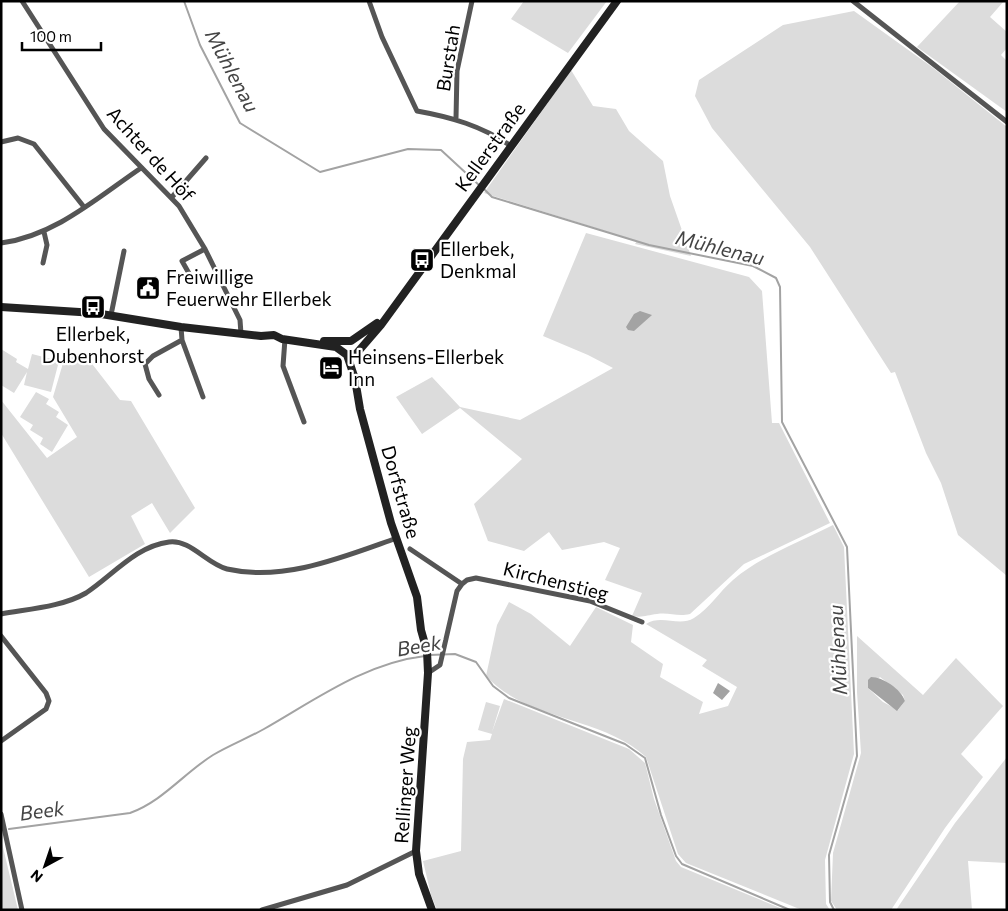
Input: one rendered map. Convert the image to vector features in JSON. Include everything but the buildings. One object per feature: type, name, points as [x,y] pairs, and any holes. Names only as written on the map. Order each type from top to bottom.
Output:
[{"type":"main road","name":"Kellerstraße","points":[[358,352],[389,313],[617,1]]},
{"type":"main road","points":[[1,306],[111,315],[180,327],[261,336],[274,335],[284,339],[350,341],[358,344],[358,352],[352,356],[336,347],[308,341]]},
{"type":"main road","name":"Kellerstraße","points":[[350,341],[372,328],[389,313]]},
{"type":"main road","points":[[346,354],[344,345],[350,341]]},
{"type":"main road","name":"Dorfstraße","points":[[358,352],[356,379],[360,409],[397,538],[410,573],[420,612],[421,630],[428,660]]},
{"type":"main road","name":"Dorfstraße","points":[[346,354],[356,379]]},
{"type":"main road","name":"Rellinger Weg","points":[[428,660],[416,851],[419,874],[432,910]]},
{"type":"street","name":"Achter de Höf","points":[[22,1],[104,129],[172,197],[206,249],[240,320],[241,334]]},
{"type":"street","points":[[369,1],[382,37],[417,111],[456,118]]},
{"type":"street","name":"Burstah","points":[[472,1],[457,71],[456,118],[495,135],[510,146]]},
{"type":"street","points":[[853,1],[1007,122]]},
{"type":"street","points":[[1,142],[18,138],[34,144],[84,207]]},
{"type":"street","points":[[172,197],[206,158]]},
{"type":"street","points":[[1,242],[18,240],[44,232],[141,168]]},
{"type":"street","points":[[43,263],[47,246],[44,232]]},
{"type":"street","points":[[182,261],[206,249]]},
{"type":"street","points":[[111,315],[124,251]]},
{"type":"street","points":[[179,254],[190,277]]},
{"type":"street","points":[[180,327],[182,340],[203,397]]},
{"type":"street","points":[[284,339],[283,366],[304,422]]},
{"type":"street","points":[[159,396],[149,379],[145,364],[153,356],[182,340]]},
{"type":"street","points":[[1,614],[68,601],[85,593],[120,565],[147,550],[171,542],[189,547],[226,568],[267,573],[280,572],[335,559],[397,538]]},
{"type":"street","points":[[410,549],[462,584],[457,591],[440,666],[428,673]]},
{"type":"street","name":"Kirchenstieg","points":[[462,584],[476,578],[549,591],[590,601],[630,620],[642,622]]},
{"type":"street","points":[[1,636],[46,693],[49,701],[46,709],[1,741]]},
{"type":"street","points":[[1,814],[22,910]]},
{"type":"street","points":[[262,910],[347,885],[416,851]]},
{"type":"shaded area","points":[[524,1],[607,1],[568,53],[511,19]]},
{"type":"shaded area","points":[[960,1],[1004,1],[990,17],[1007,32],[1007,48],[1001,55],[1007,61],[1007,112],[917,47]]},
{"type":"shaded area","points":[[854,11],[932,67],[1007,127],[1007,576],[958,535],[941,483],[926,453],[895,372],[891,373],[810,247],[712,128],[695,96],[699,80],[783,25]]},
{"type":"shaded area","points":[[571,70],[593,106],[616,109],[629,131],[663,161],[670,196],[691,256],[635,244],[637,241],[484,193]]},
{"type":"shaded area","points":[[586,233],[749,277],[762,291],[772,423],[779,423],[830,523],[744,564],[690,614],[632,616],[642,593],[605,580],[620,548],[604,542],[562,550],[549,532],[524,551],[488,541],[474,504],[522,459],[460,408],[422,434],[396,397],[432,377],[460,407],[520,420],[613,368],[543,336]]},
{"type":"shaded area","points":[[640,311],[652,315],[634,331],[628,330],[626,327],[634,314]]},
{"type":"shaded area","points":[[1,349],[17,359],[16,362],[28,369],[32,354],[59,361],[51,392],[24,385],[27,372],[14,393],[1,385]]},
{"type":"shaded area","points":[[66,353],[86,356],[120,400],[131,401],[195,508],[170,533],[152,503],[131,516],[145,544],[89,577],[1,433],[1,400],[47,458],[77,437],[53,397]]},
{"type":"shaded area","points":[[36,392],[49,399],[46,404],[59,412],[56,417],[68,425],[52,452],[40,444],[43,438],[30,430],[33,425],[20,417]]},
{"type":"shaded area","points":[[833,525],[844,547],[854,754],[825,860],[826,904],[830,910],[802,910],[686,863],[678,854],[646,757],[608,733],[522,702],[503,691],[486,676],[497,625],[509,602],[531,614],[570,646],[596,607],[633,625],[631,642],[663,664],[660,677],[703,702],[699,714],[728,706],[737,687],[702,666],[707,660],[646,624],[658,620],[682,621],[694,618],[705,610],[744,571]]},
{"type":"shaded area","points":[[857,636],[923,695],[956,658],[1003,706],[961,754],[983,777],[945,828],[891,910],[837,910],[831,901],[833,853],[861,753],[857,692]],"holes":[[[880,677],[903,695],[905,701],[898,710],[883,702],[868,688]]]},
{"type":"shaded area","points":[[871,677],[886,681],[900,692],[905,701],[897,711],[868,688],[868,680]]},
{"type":"shaded area","points":[[718,683],[730,691],[722,700],[713,693]]},
{"type":"shaded area","points":[[504,699],[629,749],[645,763],[654,799],[676,861],[681,867],[785,910],[437,910],[431,895],[423,861],[461,851],[463,759],[467,742],[490,740],[492,734],[478,730],[486,702],[500,706],[492,732]]},
{"type":"shaded area","points":[[1007,757],[1007,863],[968,861],[972,910],[896,910],[955,823]]},
{"type":"shaded area","points":[[1,839],[18,910],[1,910]]},
{"type":"waterway","name":"Mühlenau","points":[[184,1],[200,45],[240,123],[320,172],[408,149],[441,150],[480,186]]},
{"type":"waterway","name":"Mühlenau","points":[[484,189],[492,197],[649,245],[753,266],[776,278],[780,287],[782,422],[847,547],[857,756],[829,855],[830,902],[834,910]]},
{"type":"waterway","name":"Beek","points":[[430,655],[455,654],[476,662],[493,686],[509,698],[625,744],[645,758],[661,815],[676,856],[682,864],[790,910]]},
{"type":"waterway","name":"Beek","points":[[9,829],[130,813],[153,801],[213,755],[264,729],[341,684],[382,666],[425,656]]},
{"type":"place","name":"Ellerbek, Denkmal","points":[[422,260]]},
{"type":"place","name":"Freiwillige Feuerwehr Ellerbek","points":[[148,288]]},
{"type":"place","name":"Ellerbek, Dubenhorst","points":[[93,307]]},
{"type":"place","name":"Heinsens-Ellerbek Inn","points":[[331,368]]}]
